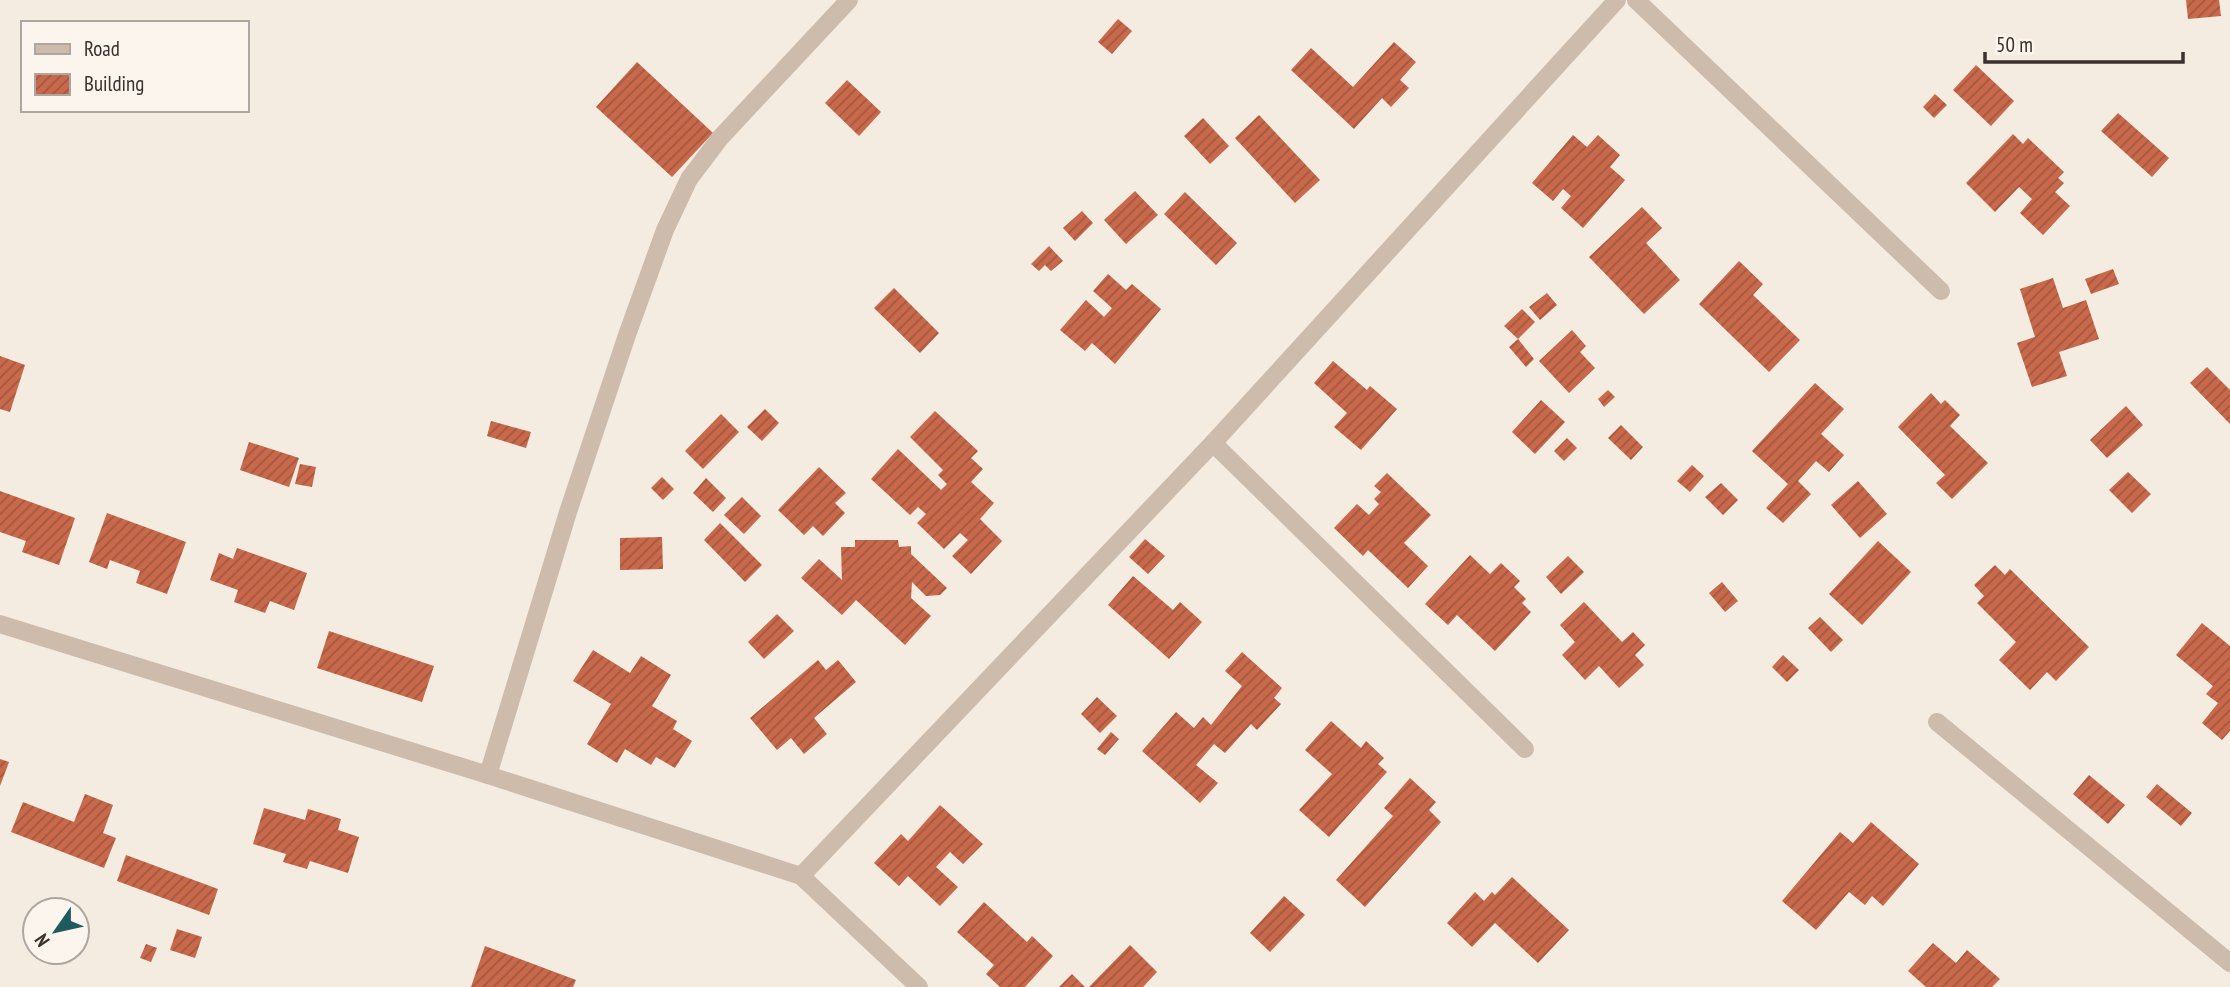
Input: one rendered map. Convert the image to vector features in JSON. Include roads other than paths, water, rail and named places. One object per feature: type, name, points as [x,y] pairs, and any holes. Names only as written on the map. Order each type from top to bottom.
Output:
[{"type":"street","points":[[488,775],[568,512],[665,230],[689,180],[720,138],[849,0]]},
{"type":"street","points":[[801,876],[1213,443],[1617,0]]},
{"type":"street","points":[[1636,0],[1941,291]]},
{"type":"street","points":[[1213,443],[1525,749]]},
{"type":"street","points":[[0,624],[488,775],[801,876],[919,987]]},
{"type":"street","points":[[1937,722],[2230,962]]}]
